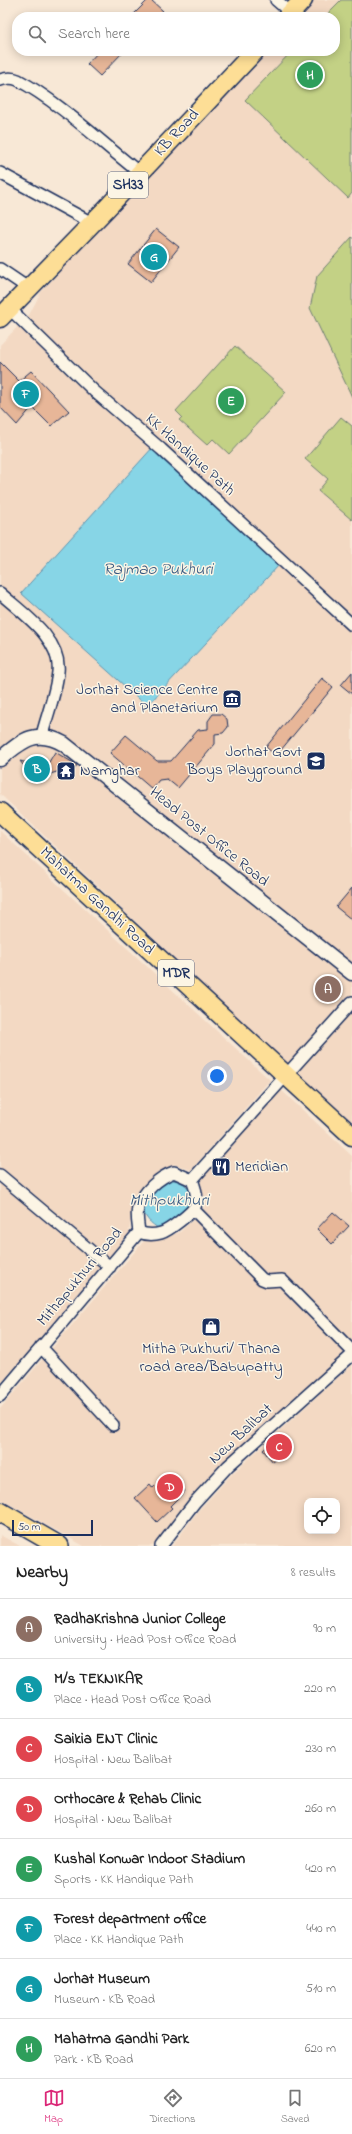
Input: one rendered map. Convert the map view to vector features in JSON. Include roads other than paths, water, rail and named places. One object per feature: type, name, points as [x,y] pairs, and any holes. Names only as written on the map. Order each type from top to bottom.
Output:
[{"type":"highway","points":[[0,1512],[59,1546]]},
{"type":"main road","points":[[292,12],[303,0]]},
{"type":"main road","name":"KB Road","points":[[4,313],[140,173],[250,56]]},
{"type":"main road","name":"Mahatma Gandhi Road","points":[[0,812],[352,1136]]},
{"type":"street","points":[[276,0],[286,12]]},
{"type":"street","points":[[0,80],[6,78],[16,79],[45,98],[140,173]]},
{"type":"street","points":[[0,173],[92,223]]},
{"type":"street","points":[[0,269],[28,288]]},
{"type":"street","name":"KK Handique Path","points":[[4,313],[161,449],[352,625]]},
{"type":"street","points":[[0,593],[51,643],[58,658],[59,672],[42,735],[20,743],[0,760]]},
{"type":"street","name":"Head Post Office Road","points":[[42,735],[60,742],[85,760],[352,973]]},
{"type":"street","points":[[139,1232],[144,1234],[161,1233],[179,1222],[194,1209],[196,1199],[192,1180],[285,1074],[352,1002]]},
{"type":"street","name":"Mithapukhuri Road","points":[[0,1396],[139,1232],[138,1207],[151,1187],[158,1181],[174,1172],[192,1180]]},
{"type":"street","points":[[1,1177],[110,1267]]},
{"type":"street","points":[[194,1209],[262,1279],[267,1281],[282,1280],[352,1351]]},
{"type":"street","points":[[41,1347],[112,1425]]},
{"type":"street","name":"New Balibat","points":[[161,1546],[195,1502],[228,1466],[352,1354]]},
{"type":"water","name":"Rajmao Pukhuri","points":[[154,446],[280,564],[147,706],[21,593]]},
{"type":"water","name":"Mithpukhuri","points":[[172,1180],[184,1184],[191,1192],[194,1200],[175,1219],[160,1229],[148,1220],[144,1214],[143,1206],[159,1185]]},
{"type":"place","name":"Mahatma Gandhi Park","points":[[310,75]]},
{"type":"place","name":"Jorhat Museum","points":[[154,257]]},
{"type":"place","name":"Forest department office","points":[[26,394]]},
{"type":"place","name":"Kushal Konwar Indoor Stadium","points":[[231,401]]},
{"type":"place","name":"Jorhat Science Centre and Planetarium","points":[[232,699]]},
{"type":"place","name":"Jorhat Govt Boys Playground","points":[[316,761]]},
{"type":"place","name":"M/s TEKNIKAR","points":[[37,769]]},
{"type":"place","name":"Namghar","points":[[66,771]]},
{"type":"place","name":"RadhaKrishna Junior College","points":[[328,989]]},
{"type":"place","name":"Meridian","points":[[221,1167]]},
{"type":"place","name":"Mitha Pukhuri/ Thana road area/Babupatty","points":[[211,1327]]},
{"type":"place","name":"Saikia ENT Clinic","points":[[279,1447]]},
{"type":"place","name":"Orthocare & Rehab Clinic","points":[[170,1487]]}]
